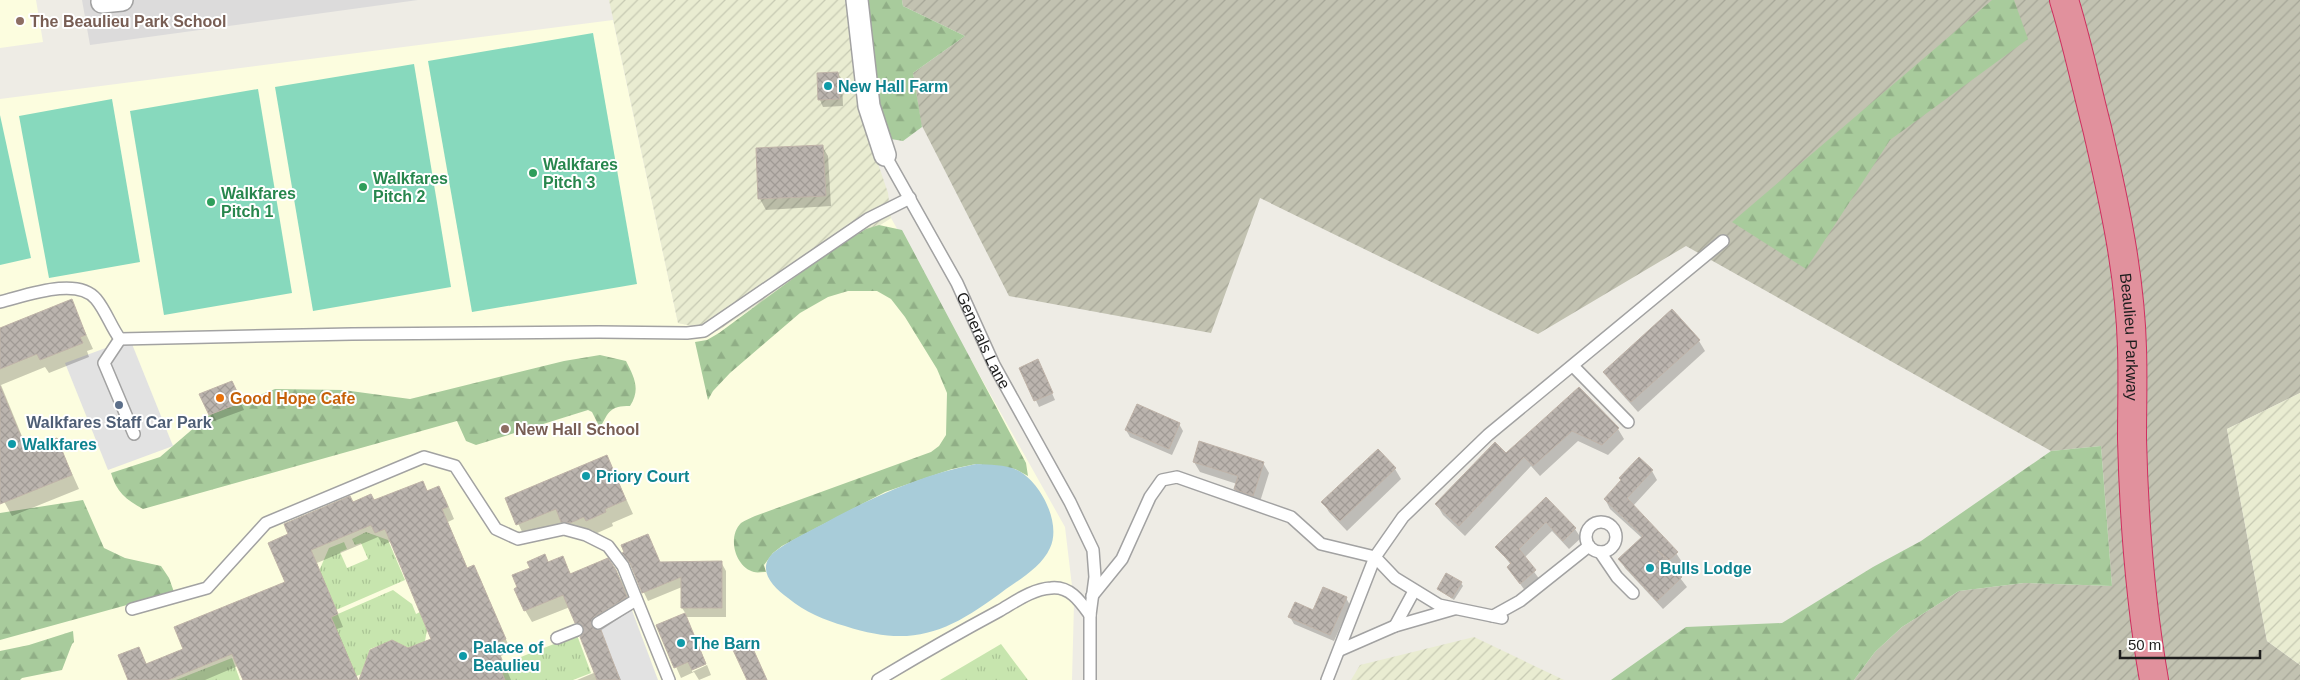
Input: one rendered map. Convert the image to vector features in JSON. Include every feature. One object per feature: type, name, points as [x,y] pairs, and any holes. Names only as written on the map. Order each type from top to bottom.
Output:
[{"type":"highway","name":"Beaulieu Parkway","points":[[2064,0],[2074,31],[2116,208],[2127,286],[2132,348],[2132,440],[2136,523],[2142,608],[2154,680]]},
{"type":"street","name":"Generals Lane","points":[[856,0],[868,106],[886,155]]},
{"type":"lane","name":"Generals Lane","points":[[886,155],[957,283],[994,365],[1070,502],[1093,550],[1095,577],[1090,615],[1090,680]]},
{"type":"lane","points":[[120,339],[382,334],[680,333],[704,331],[868,219],[910,198]]},
{"type":"lane","points":[[1328,680],[1376,556],[1403,517],[1481,442],[1723,241]]},
{"type":"lane","points":[[0,302],[71,287],[86,290],[96,300],[120,339]]},
{"type":"lane","points":[[120,339],[104,363],[134,434]]},
{"type":"lane","points":[[1573,366],[1628,422]]},
{"type":"lane","points":[[132,609],[207,588],[266,523],[424,457],[455,466],[496,529],[518,538],[564,529],[586,535],[608,546],[623,566],[669,680]]},
{"type":"lane","points":[[1091,597],[1122,559],[1150,497],[1162,480],[1177,478],[1291,517],[1321,544],[1376,556],[1396,578],[1439,605],[1497,617],[1589,546]]},
{"type":"lane","points":[[1600,552],[1610,549],[1616,539],[1614,531],[1607,524],[1591,526],[1586,536],[1589,546],[1600,552],[1617,577],[1633,593]]},
{"type":"lane","points":[[878,680],[1037,590],[1053,587],[1072,593],[1079,599],[1090,615]]},
{"type":"lane","points":[[1395,626],[1414,591]]},
{"type":"lane","points":[[598,623],[636,600]]},
{"type":"lane","points":[[1340,650],[1395,626],[1454,609]]},
{"type":"lane","points":[[557,638],[578,630]]},
{"type":"shaded area","name":"The Beaulieu Park School","points":[[0,0],[36,0],[43,42],[0,48]]},
{"type":"shaded area","points":[[82,0],[418,0],[90,45]]},
{"type":"shaded area","points":[[609,0],[845,0],[857,59],[866,128],[888,193],[891,218],[717,331],[678,323]]},
{"type":"shaded area","points":[[902,0],[2300,0],[2300,393],[2227,429],[2267,641],[2300,665],[2300,680],[1854,680],[1875,652],[1902,627],[1959,591],[2024,583],[2112,586],[2101,446],[2051,451],[1686,246],[1538,334],[1260,198],[1211,333],[1009,296],[921,124],[913,73],[965,36],[903,6]]},
{"type":"shaded area","name":"New Hall School","points":[[613,20],[678,323],[717,331],[891,218],[1065,527],[1074,603],[1072,680],[0,680],[0,99]]},
{"type":"shaded area","name":"Walkfares Staff Car Park","points":[[130,339],[173,446],[108,470],[65,363]]},
{"type":"shaded area","points":[[2300,393],[2300,665],[2267,641],[2227,429]]},
{"type":"shaded area","points":[[630,605],[658,680],[620,680],[596,618]]},
{"type":"shaded area","points":[[1474,637],[1564,680],[1351,680],[1360,665]]},
{"type":"green space","points":[[863,0],[902,0],[903,6],[965,36],[913,73],[922,127],[903,141],[891,139],[878,112]]},
{"type":"green space","points":[[1992,0],[2014,0],[2028,39],[1890,140],[1806,269],[1732,222]]},
{"type":"green space","name":"Walkfares Pitch 3","points":[[593,33],[637,284],[472,312],[428,61]]},
{"type":"green space","name":"Walkfares Pitch 2","points":[[414,64],[451,287],[313,311],[275,87]]},
{"type":"green space","name":"Walkfares Pitch 1","points":[[258,89],[292,293],[164,315],[130,111]]},
{"type":"green space","points":[[112,99],[140,262],[49,278],[19,116]]},
{"type":"green space","points":[[0,115],[31,258],[0,265]]},
{"type":"green space","points":[[879,225],[902,230],[1026,463],[1028,476],[1015,469],[976,464],[952,469],[885,492],[782,546],[773,553],[764,565],[766,572],[754,572],[742,564],[735,551],[734,536],[741,523],[755,516],[931,452],[939,446],[946,435],[947,393],[937,369],[905,317],[891,299],[877,291],[848,291],[828,297],[800,313],[730,373],[713,391],[708,400],[695,342],[707,340],[719,333],[829,252],[866,229]]},
{"type":"green space","points":[[600,355],[626,361],[634,378],[636,389],[630,406],[614,408],[600,428],[592,412],[588,410],[476,445],[466,441],[457,421],[143,509],[122,494],[111,473],[160,457],[209,415],[275,389],[343,390],[410,399],[564,361]]},
{"type":"green space","points":[[2101,446],[2112,586],[2024,583],[1959,591],[1902,627],[1875,652],[1854,680],[1611,680],[1686,627],[1782,623],[1873,567],[1921,541],[2051,451]]},
{"type":"green space","points":[[83,500],[104,548],[125,558],[161,566],[169,578],[174,592],[0,640],[0,513]]},
{"type":"green space","points":[[366,532],[388,540],[405,580],[336,610],[319,571],[329,548],[344,542],[347,549],[340,552],[347,568],[368,559],[361,543],[355,545],[352,539]]},
{"type":"green space","points":[[393,590],[412,604],[416,614],[420,612],[427,630],[425,641],[412,650],[392,641],[370,649],[362,674],[356,676],[331,617]]},
{"type":"green space","points":[[73,631],[74,642],[62,670],[20,680],[0,680],[0,651],[29,645]]},
{"type":"green space","points":[[577,635],[591,673],[573,680],[505,680],[502,673],[506,671],[503,664]]},
{"type":"green space","points":[[1001,644],[1028,680],[940,680]]},
{"type":"green space","points":[[232,658],[240,680],[176,680]]},
{"type":"water","points":[[976,464],[1007,467],[1026,475],[1034,483],[1047,504],[1051,515],[1053,538],[1050,548],[1037,566],[967,616],[931,632],[892,636],[870,633],[815,615],[782,594],[768,578],[766,566],[768,559],[773,553],[797,537],[897,488],[936,474]]},
{"type":"building","name":"New Hall Farm","points":[[838,72],[840,99],[818,100],[817,73]]},
{"type":"building","points":[[823,145],[826,196],[758,199],[756,148]]},
{"type":"building","points":[[72,299],[86,335],[80,337],[83,343],[40,360],[37,354],[0,369],[0,328]]},
{"type":"building","points":[[1672,309],[1700,340],[1631,402],[1603,372]]},
{"type":"building","points":[[1038,359],[1053,393],[1034,401],[1019,368]]},
{"type":"building","name":"Good Hope Cafe","points":[[232,381],[242,402],[209,415],[199,394]]},
{"type":"building","name":"Walkfares","points":[[0,386],[27,451],[57,438],[72,475],[0,504]]},
{"type":"building","points":[[1579,387],[1619,428],[1602,445],[1572,431],[1533,466],[1524,457],[1459,526],[1435,504],[1495,442],[1506,453]]},
{"type":"building","points":[[1137,404],[1180,423],[1169,449],[1125,430]]},
{"type":"building","points":[[1199,441],[1264,462],[1253,496],[1234,489],[1238,476],[1193,462]]},
{"type":"building","points":[[1378,449],[1396,468],[1340,521],[1321,502]]},
{"type":"building","name":"Priory Court","points":[[607,455],[626,500],[605,509],[606,512],[586,521],[584,517],[570,523],[561,522],[556,509],[516,525],[505,498]]},
{"type":"building","points":[[1639,457],[1653,470],[1627,498],[1678,552],[1669,560],[1657,550],[1682,577],[1657,601],[1618,559],[1643,536],[1604,499],[1621,480],[1619,478]]},
{"type":"building","points":[[423,481],[427,491],[439,486],[448,507],[442,509],[467,568],[474,565],[506,639],[495,643],[506,671],[502,673],[505,680],[359,680],[370,650],[392,640],[408,648],[431,639],[385,529],[375,533],[371,525],[311,550],[338,614],[331,617],[358,680],[243,680],[232,654],[168,680],[128,680],[118,655],[139,647],[146,664],[183,649],[174,627],[285,582],[268,543],[288,534],[284,524],[350,496],[353,502],[371,494],[374,500]]},
{"type":"building","points":[[1546,497],[1576,528],[1563,541],[1546,522],[1519,549],[1536,570],[1520,584],[1507,567],[1511,563],[1495,547]]},
{"type":"building","points":[[648,534],[660,562],[722,561],[722,608],[681,608],[681,577],[642,593],[630,563],[622,553],[624,552],[621,545]]},
{"type":"building","points":[[545,554],[548,562],[563,556],[570,574],[608,558],[616,570],[627,597],[594,617],[591,624],[594,629],[601,630],[620,680],[597,680],[580,637],[583,634],[584,628],[581,624],[575,623],[563,595],[524,611],[514,589],[517,587],[512,575],[530,568],[527,562]]},
{"type":"building","points":[[1446,573],[1462,582],[1452,598],[1437,589]]},
{"type":"building","points":[[1323,587],[1347,597],[1330,635],[1288,617],[1295,602],[1313,610]]},
{"type":"building","name":"The Barn","points":[[685,613],[706,664],[692,670],[688,662],[674,668],[656,625]]},
{"type":"building","points":[[750,642],[767,680],[747,680],[733,650]]},
{"type":"place","name":"The Beaulieu Park School","points":[[20,21]]},
{"type":"place","name":"New Hall Farm","points":[[828,86]]},
{"type":"place","name":"Walkfares Pitch 3","points":[[533,173]]},
{"type":"place","name":"Walkfares Pitch 2","points":[[363,187]]},
{"type":"place","name":"Walkfares Pitch 1","points":[[211,202]]},
{"type":"place","name":"Good Hope Cafe","points":[[220,398]]},
{"type":"place","name":"Walkfares Staff Car Park","points":[[119,405]]},
{"type":"place","name":"New Hall School","points":[[505,429]]},
{"type":"place","name":"Walkfares","points":[[12,444]]},
{"type":"place","name":"Priory Court","points":[[586,476]]},
{"type":"place","name":"Bulls Lodge","points":[[1650,568]]},
{"type":"place","name":"The Barn","points":[[681,643]]},
{"type":"place","name":"Palace of Beaulieu","points":[[463,656]]}]
